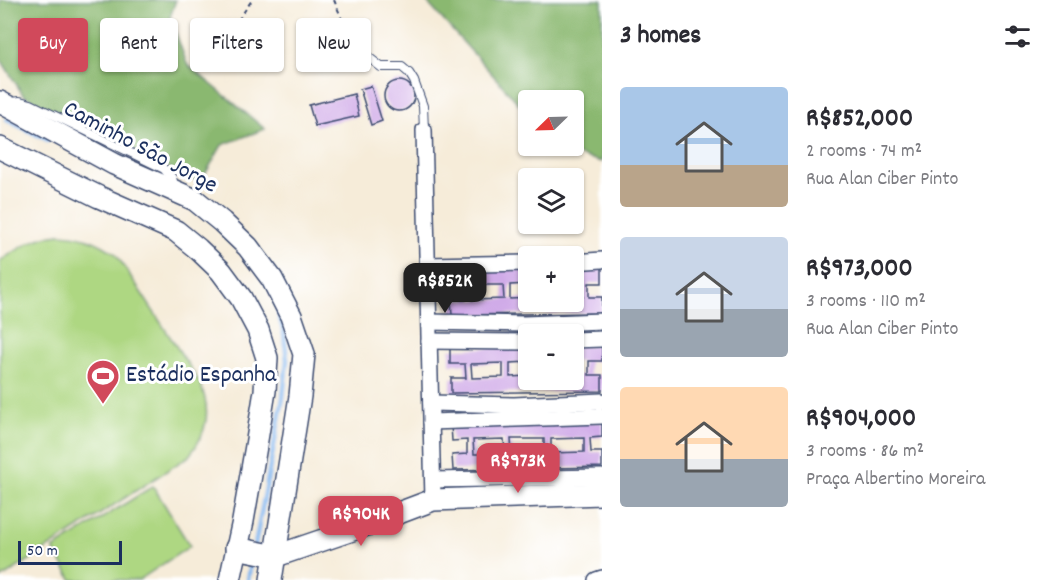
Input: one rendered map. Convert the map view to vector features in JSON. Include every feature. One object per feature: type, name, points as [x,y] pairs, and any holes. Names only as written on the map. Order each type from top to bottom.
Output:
[{"type":"street","name":"Caminho São Jorge","points":[[1,103],[114,164],[195,200],[248,247],[272,279],[291,316],[304,354],[300,396],[268,554],[271,580]]},
{"type":"street","points":[[424,130],[433,490]]},
{"type":"street","points":[[0,148],[99,197],[176,231],[221,271],[241,298],[258,330],[267,358],[265,391],[243,521],[230,580]]},
{"type":"street","points":[[584,261],[602,260]]},
{"type":"street","points":[[427,265],[518,263]]},
{"type":"street","points":[[429,322],[524,324],[602,321]]},
{"type":"street","points":[[584,340],[602,339]]},
{"type":"street","points":[[429,341],[518,342]]},
{"type":"street","points":[[431,403],[514,405],[602,401]]},
{"type":"street","points":[[431,422],[602,416]]},
{"type":"street","points":[[238,548],[268,554],[367,525],[433,490],[602,477]]},
{"type":"street","points":[[433,490],[602,494]]},
{"type":"street","points":[[596,580],[602,578]]},
{"type":"lane","points":[[371,59],[381,67],[402,67],[409,74],[423,106],[424,130]]},
{"type":"path","points":[[240,18],[252,0]]},
{"type":"path","points":[[334,0],[342,18]]},
{"type":"green space","points":[[0,0],[176,0],[170,18],[100,18],[100,72],[178,72],[178,39],[190,66],[190,72],[197,72],[265,129],[222,145],[200,183],[23,95],[0,58]]},
{"type":"green space","points":[[425,0],[602,0],[602,162],[582,156],[584,156],[584,90],[518,90],[518,103]]},
{"type":"green space","name":"Estádio Espanha","points":[[60,234],[90,240],[116,254],[199,381],[206,402],[206,421],[200,439],[188,457],[0,579],[0,261],[35,240]]},
{"type":"green space","points":[[153,486],[190,546],[139,580],[72,580],[53,549]]},
{"type":"building","points":[[399,81],[410,85],[414,96],[410,107],[399,111],[388,107],[384,96],[388,85]]},
{"type":"building","points":[[371,86],[382,121],[371,125],[360,89]]},
{"type":"building","points":[[354,94],[359,116],[315,126],[309,105]]},
{"type":"building","points":[[584,268],[602,268],[602,283],[589,283],[589,297],[602,297],[602,313],[452,315],[451,300],[466,300],[465,286],[451,286],[450,271],[518,269],[518,285],[510,285],[510,299],[518,299],[518,312],[584,312]],"holes":[[[472,285],[503,285],[504,299],[472,300]]]},
{"type":"building","points":[[584,346],[602,346],[602,361],[589,361],[589,375],[602,375],[602,391],[451,393],[451,378],[466,378],[465,364],[450,364],[450,349],[518,347],[518,363],[510,363],[510,377],[518,377],[518,390],[584,390]],"holes":[[[503,363],[503,377],[472,378],[471,364]]]},
{"type":"building","points":[[602,422],[602,437],[590,438],[591,452],[602,452],[602,467],[453,470],[452,455],[467,454],[467,440],[452,441],[451,425]],"holes":[[[584,438],[584,452],[551,453],[551,439]],[[504,439],[505,454],[474,454],[473,440]],[[511,439],[544,439],[544,453],[512,453]]]},
{"type":"waterway","points":[[7,120],[48,140]]},
{"type":"waterway","points":[[255,545],[283,398],[287,360],[278,311]]},
{"type":"waterway","points":[[248,580],[252,556]]},
{"type":"place","name":"Estádio Espanha","points":[[103,405]]}]
